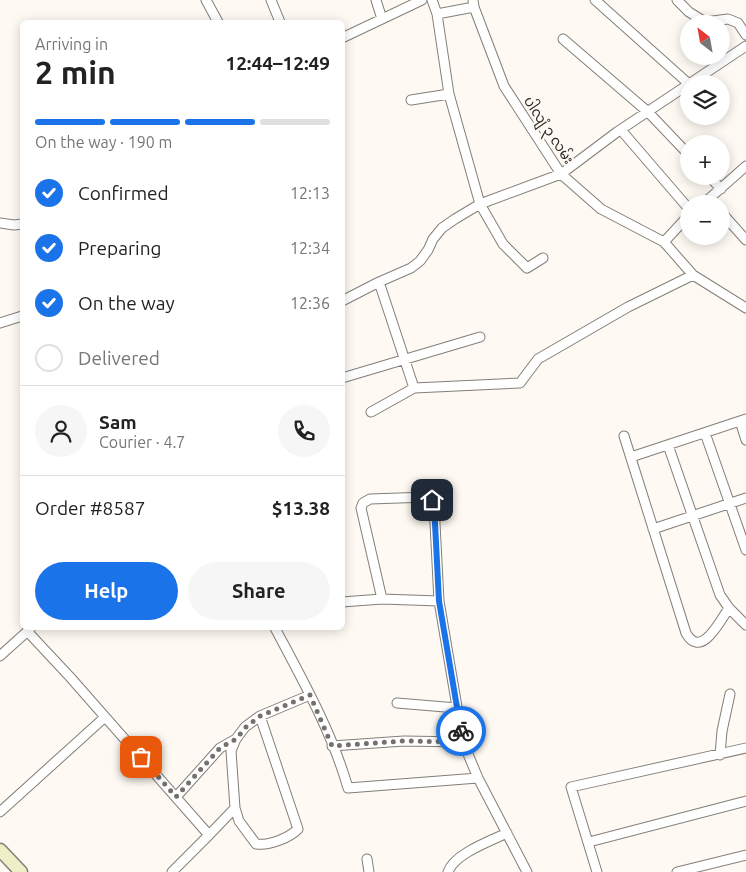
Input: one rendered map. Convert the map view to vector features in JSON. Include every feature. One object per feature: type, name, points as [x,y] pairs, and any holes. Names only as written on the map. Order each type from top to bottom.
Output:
[{"type":"main road","points":[[0,850],[21,872]]},
{"type":"street","points":[[206,0],[217,20]]},
{"type":"street","points":[[271,0],[279,20]]},
{"type":"street","points":[[376,0],[382,19]]},
{"type":"street","points":[[345,37],[422,0]]},
{"type":"street","points":[[432,0],[437,14],[449,94],[480,204],[503,244],[527,268],[543,258]]},
{"type":"street","points":[[595,0],[680,76]]},
{"type":"street","points":[[677,0],[689,12],[705,22],[728,19],[738,23],[746,35]]},
{"type":"street","points":[[437,14],[474,4]]},
{"type":"street","name":"ပါလျံ ၃ လမ်း","points":[[474,4],[504,86],[562,174],[600,209],[664,242],[693,275],[746,308]]},
{"type":"street","points":[[563,39],[648,112],[680,146]]},
{"type":"street","points":[[702,75],[746,46]]},
{"type":"street","points":[[345,299],[412,268],[420,261],[442,228],[455,219],[480,204],[562,174],[621,130],[680,90]]},
{"type":"street","points":[[411,100],[449,94]]},
{"type":"street","points":[[621,130],[680,199]]},
{"type":"street","points":[[715,195],[746,166]]},
{"type":"street","points":[[717,185],[721,189]]},
{"type":"street","points":[[730,222],[746,240]]},
{"type":"street","points":[[0,224],[20,224]]},
{"type":"street","points":[[664,242],[680,225]]},
{"type":"street","points":[[371,412],[414,388],[520,383],[538,359],[628,307],[693,275]]},
{"type":"street","points":[[379,282],[414,388]]},
{"type":"street","points":[[0,323],[20,317]]},
{"type":"street","points":[[345,377],[480,337]]},
{"type":"street","points":[[631,457],[743,420],[746,440]]},
{"type":"street","points":[[705,433],[746,550]]},
{"type":"street","points":[[624,436],[689,639],[694,642],[701,642],[708,638],[729,608]]},
{"type":"street","points":[[668,445],[720,595],[729,608],[746,625]]},
{"type":"street","points":[[382,599],[361,508],[363,503],[370,499],[428,497],[434,504],[439,601],[463,742],[478,778],[527,872]]},
{"type":"street","points":[[653,528],[746,498]]},
{"type":"street","points":[[345,602],[382,599],[439,601]]},
{"type":"street","points":[[0,656],[28,630]]},
{"type":"street","points":[[30,630],[209,835]]},
{"type":"street","points":[[275,630],[310,695],[343,769],[348,788],[478,778]]},
{"type":"street","points":[[720,755],[722,731],[730,694]]},
{"type":"street","points":[[260,716],[298,829],[272,843],[264,845],[256,844],[239,820],[235,808],[231,751],[236,739],[246,727],[260,716],[310,695]]},
{"type":"street","points":[[397,703],[457,708]]},
{"type":"street","points":[[0,812],[105,717]]},
{"type":"street","points":[[176,797],[220,748],[236,739]]},
{"type":"street","points":[[332,746],[404,741],[463,742]]},
{"type":"street","points":[[597,872],[571,787],[746,748]]},
{"type":"street","points":[[589,842],[746,801]]},
{"type":"street","points":[[172,872],[235,808]]},
{"type":"street","points":[[448,872],[456,859],[507,833]]},
{"type":"street","points":[[677,872],[746,855]]},
{"type":"street","points":[[367,859],[369,872]]},
{"type":"way so far","points":[[141,757],[176,797],[220,748],[236,739],[246,727],[260,716],[310,695],[332,746],[404,741],[463,742],[461,731]]},
{"type":"route","points":[[432,500],[434,504],[439,601],[461,731]]}]
